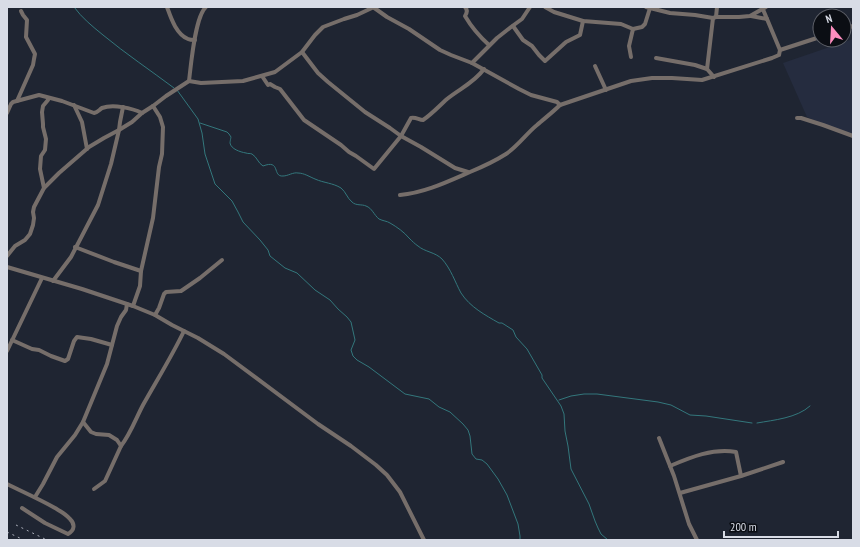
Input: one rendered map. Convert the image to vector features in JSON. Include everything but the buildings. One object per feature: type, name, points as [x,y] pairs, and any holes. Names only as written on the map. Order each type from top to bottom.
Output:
[{"type":"street","points":[[167,7],[177,29],[188,39],[195,40]]},
{"type":"street","points":[[189,81],[198,23],[202,11],[206,7]]},
{"type":"street","points":[[7,256],[30,234],[33,225],[34,208],[44,188],[87,149],[132,122],[142,113],[189,81],[201,83],[243,81],[275,72],[302,52],[323,27],[357,15],[373,7],[440,50],[472,63],[531,95],[557,102],[560,105]]},
{"type":"street","points":[[465,7],[467,13],[465,16],[471,27],[478,36],[489,45]]},
{"type":"street","points":[[472,63],[503,32],[522,19],[530,7]]},
{"type":"street","points":[[545,7],[554,12],[583,21],[621,24],[633,29],[642,27],[645,24],[648,8],[670,13],[715,18],[750,16],[767,19]]},
{"type":"street","points":[[670,13],[671,7]]},
{"type":"street","points":[[707,69],[717,7]]},
{"type":"street","points":[[400,195],[409,194],[440,185],[499,158],[512,150],[536,125],[555,111],[560,105],[631,81],[652,78],[702,80],[779,55],[780,50],[767,19],[764,7],[750,16]]},
{"type":"street","points":[[17,101],[33,65],[35,54],[26,37],[28,20],[21,11]]},
{"type":"street","points":[[513,26],[523,40],[532,46],[545,61],[566,42],[580,35],[583,21]]},
{"type":"street","points":[[631,57],[629,46],[633,29]]},
{"type":"street","points":[[780,50],[812,40]]},
{"type":"street","points":[[302,52],[318,73],[365,112],[401,136],[422,147],[455,168],[468,173]]},
{"type":"street","points":[[656,58],[695,65],[707,69],[714,77]]},
{"type":"street","points":[[595,66],[606,90]]},
{"type":"street","points":[[262,76],[268,85],[270,84],[280,89],[304,120],[374,169],[401,136],[411,118],[414,117],[423,120],[430,116],[447,99],[468,85],[484,69]]},
{"type":"street","points":[[7,113],[11,104],[40,95],[74,105],[94,113],[103,108],[112,107],[122,107],[142,113]]},
{"type":"street","points":[[44,188],[41,177],[41,156],[45,150],[46,139],[43,127],[42,112],[43,106],[48,98]]},
{"type":"street","points":[[74,105],[82,122],[87,149]]},
{"type":"street","points":[[133,306],[140,286],[140,271],[152,218],[162,154],[163,127],[160,117],[153,106]]},
{"type":"street","points":[[53,281],[71,257],[98,205],[111,164],[119,130],[122,107]]},
{"type":"street","points":[[797,118],[823,125],[853,136]]},
{"type":"street","points":[[75,247],[140,271]]},
{"type":"street","points":[[155,315],[166,292],[181,292],[222,260]]},
{"type":"street","points":[[7,267],[133,306],[155,315],[224,354],[318,424],[351,446],[387,475],[400,492],[424,540]]},
{"type":"street","points":[[7,351],[42,278]]},
{"type":"street","points":[[35,497],[57,457],[75,435],[83,422],[107,364],[117,326],[120,318],[126,310],[127,304]]},
{"type":"street","points":[[94,489],[105,481],[121,446],[129,436],[141,408],[184,331]]},
{"type":"street","points":[[12,340],[51,356],[65,360],[68,359],[74,340],[77,336],[112,345]]},
{"type":"street","points":[[83,422],[91,432],[109,435],[117,440],[121,446]]},
{"type":"street","points":[[658,438],[670,466],[689,524],[697,540]]},
{"type":"street","points":[[670,466],[690,457],[717,451],[729,451],[736,452],[741,476]]},
{"type":"street","points":[[680,494],[783,462]]},
{"type":"street","points":[[7,484],[35,497],[66,515],[72,520],[74,529],[68,534],[22,508]]},
{"type":"shaded area","points":[[852,39],[853,137],[807,117],[783,63],[827,48],[852,48]]},
{"type":"waterway","points":[[74,7],[103,35],[174,88]]},
{"type":"waterway","points":[[177,90],[198,119],[205,154],[215,184],[232,201],[243,222],[268,250],[270,256],[285,268],[297,273],[315,290],[330,300],[347,317],[351,322],[355,340],[351,350],[353,356],[357,360],[369,367],[405,394],[429,399],[439,407],[450,412],[463,424],[468,430],[470,436],[472,454],[476,459],[482,460],[487,464],[507,495],[518,524],[520,540]]},
{"type":"waterway","points":[[200,123],[227,132],[231,137],[230,143],[234,149],[252,154],[263,166],[269,164],[274,166],[280,176],[300,173],[341,188],[354,203],[368,207],[379,219],[393,225],[421,248],[442,259],[448,267],[461,293],[473,307],[513,330],[516,337],[527,349],[542,375],[542,378],[561,406],[564,414],[571,469],[589,504],[601,534],[608,540]]},
{"type":"waterway","points":[[559,400],[571,396],[597,394],[658,402],[671,405],[690,415],[752,423]]},
{"type":"waterway","points":[[757,423],[792,416],[810,406]]},
{"type":"railway","points":[[16,525],[47,540]]},
{"type":"railway","points":[[7,532],[24,540]]}]
